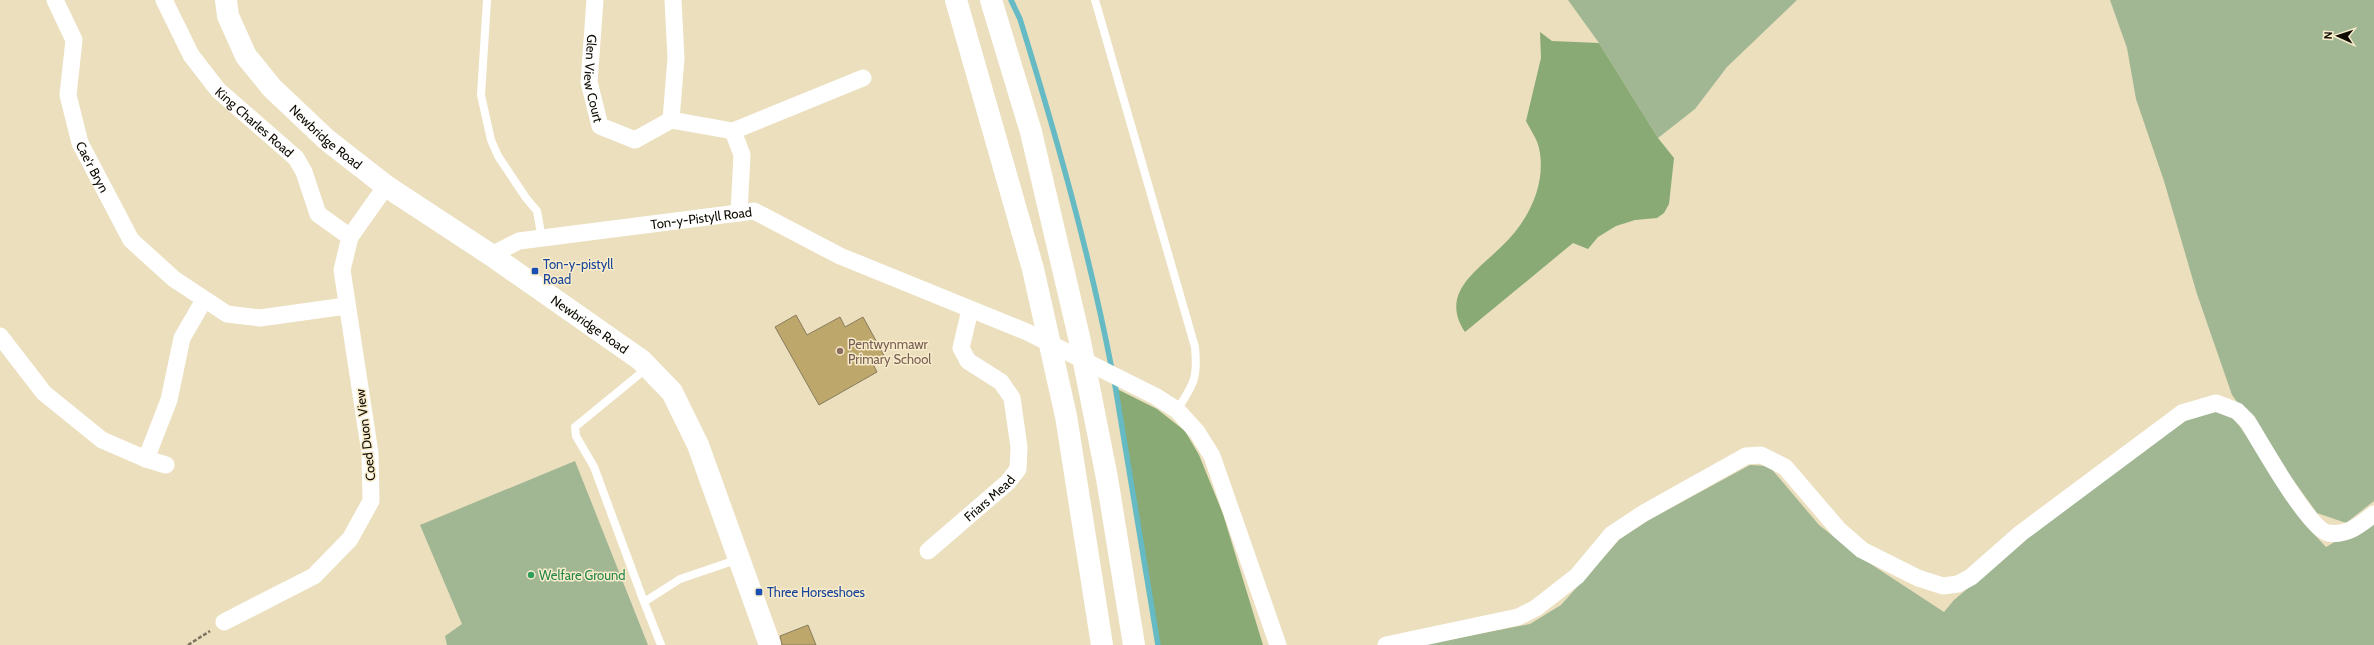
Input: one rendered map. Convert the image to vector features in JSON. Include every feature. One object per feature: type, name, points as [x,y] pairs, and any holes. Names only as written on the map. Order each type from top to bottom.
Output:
[{"type":"main road","name":"Newbridge Road","points":[[226,0],[228,16],[246,56],[272,88],[326,140],[386,186],[491,255],[648,367],[672,392],[698,445],[770,645]]},
{"type":"main road","points":[[956,0],[1033,270],[1066,416],[1102,645]]},
{"type":"main road","points":[[991,0],[1031,132],[1079,337],[1107,478],[1134,645]]},
{"type":"street","name":"Cae'r Bryn","points":[[54,0],[74,40],[68,94],[80,143],[131,240],[174,279],[227,314],[260,318],[346,306]]},
{"type":"street","name":"King Charles Road","points":[[164,0],[191,54],[218,90],[296,158],[304,172],[318,214],[350,237]]},
{"type":"street","name":"Glen View Court","points":[[594,0],[589,82],[600,126],[635,140],[671,120]]},
{"type":"street","points":[[673,0],[676,58],[671,120],[733,131],[863,78]]},
{"type":"street","points":[[733,131],[742,155],[739,213]]},
{"type":"street","name":"Coed Duon View","points":[[224,622],[314,576],[350,539],[371,501],[370,453],[346,306],[342,270],[350,237],[386,186]]},
{"type":"street","name":"Ton-y-Pistyll Road","points":[[491,255],[519,241],[754,211],[840,256],[1060,347],[1155,396],[1177,410],[1198,432],[1212,456],[1278,645]]},
{"type":"street","points":[[146,459],[169,400],[182,338],[204,300]]},
{"type":"street","name":"Friars Mead","points":[[928,552],[1008,482],[1018,469],[1019,447],[1012,398],[1001,382],[968,361],[961,348],[970,310]]},
{"type":"street","points":[[0,336],[44,393],[102,440],[146,459],[166,464]]},
{"type":"street","points":[[1386,645],[1511,619],[1536,608],[1577,576],[1612,534],[1644,513],[1746,456],[1761,455],[1785,467],[1839,530],[1862,550],[1918,578],[1943,586],[1958,584],[1971,577],[2021,533],[2182,413],[2216,403],[2237,411],[2248,422],[2309,519],[2327,533],[2350,532],[2374,514]]},
{"type":"lane","points":[[487,0],[481,95],[492,140],[498,156],[526,198],[537,211],[542,239]]},
{"type":"lane","points":[[1095,0],[1195,347],[1198,370],[1192,387],[1177,410]]},
{"type":"lane","points":[[648,367],[576,428],[576,436],[594,467],[644,602],[649,620],[661,645]]},
{"type":"lane","points":[[644,602],[680,579],[740,559]]},
{"type":"path","points":[[188,645],[224,622]]},
{"type":"green space","points":[[1568,0],[1797,0],[1727,67],[1695,109],[1658,138],[1599,43]]},
{"type":"green space","points":[[2110,0],[2374,0],[2374,501],[2346,523],[2317,513],[2232,395],[2197,294],[2164,181],[2136,99],[2127,48]]},
{"type":"green space","points":[[1540,32],[1552,41],[1599,43],[1658,138],[1674,158],[1669,204],[1664,213],[1657,218],[1635,220],[1616,226],[1598,237],[1588,249],[1573,243],[1465,332],[1458,318],[1456,306],[1459,294],[1464,284],[1520,226],[1533,202],[1538,188],[1541,162],[1539,148],[1526,121],[1541,58]]},
{"type":"green space","points":[[1115,388],[1157,409],[1185,431],[1199,455],[1223,514],[1263,645],[1158,645]]},
{"type":"green space","points":[[2215,409],[2232,415],[2310,530],[2326,547],[2374,519],[2374,645],[1422,645],[1530,624],[1561,605],[1620,539],[1647,521],[1750,465],[1769,466],[1819,525],[1857,555],[1944,612],[1954,600],[2022,542],[2187,418]]},
{"type":"green space","name":"Welfare Ground","points":[[575,461],[648,645],[447,645],[445,636],[462,624],[420,525]]},
{"type":"building","points":[[796,315],[807,335],[840,317],[845,327],[863,317],[885,357],[873,364],[877,372],[819,405],[775,327]]},
{"type":"building","points":[[808,625],[816,645],[782,645],[780,636]]},
{"type":"waterway","points":[[1011,0],[1020,19],[1071,193],[1093,281],[1112,370]]},
{"type":"waterway","points":[[1114,379],[1158,645]]},
{"type":"place","name":"Ton-y-pistyll Road","points":[[535,271]]},
{"type":"place","name":"Pentwynmawr Primary School","points":[[840,351]]},
{"type":"place","name":"Welfare Ground","points":[[531,575]]},
{"type":"place","name":"Three Horseshoes","points":[[759,592]]}]
